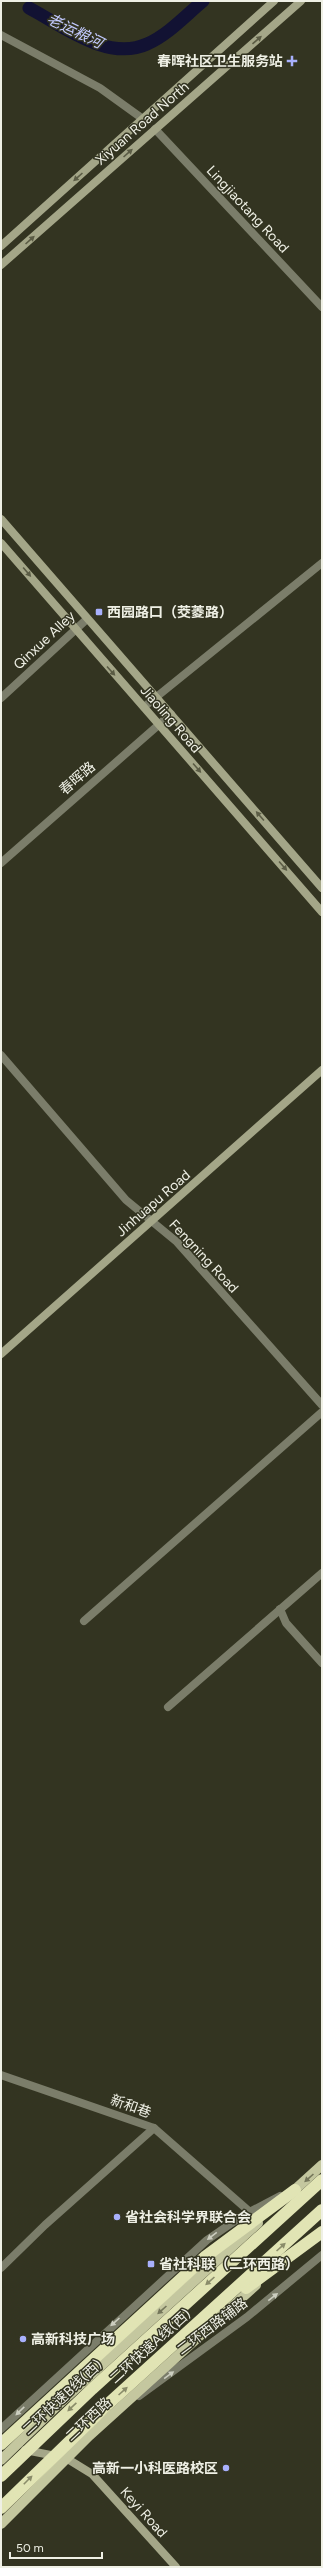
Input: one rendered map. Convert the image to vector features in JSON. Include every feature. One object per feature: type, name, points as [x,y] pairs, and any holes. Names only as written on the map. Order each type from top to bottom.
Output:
[{"type":"highway","name":"二环快速B线(西)","points":[[1,2476],[92,2389],[322,2180]]},
{"type":"highway","points":[[1,2446],[206,2256],[295,2190]]},
{"type":"highway","name":"二环快速A线(西)","points":[[1,2508],[68,2442],[322,2210]]},
{"type":"highway","points":[[184,2335],[322,2232]]},
{"type":"main road","points":[[1,2460],[322,2165]]},
{"type":"main road","name":"二环西路","points":[[1,2524],[66,2458],[114,2413],[322,2225]]},
{"type":"street","name":"Xiyuan Road North","points":[[1,246],[274,1]]},
{"type":"street","name":"Xiyuan Road North","points":[[1,265],[302,1]]},
{"type":"street","points":[[1,35],[100,88],[143,119]]},
{"type":"street","name":"Lingjiaotang Road","points":[[155,129],[322,307]]},
{"type":"street","name":"Jiaoling Road","points":[[1,519],[322,888]]},
{"type":"street","name":"Jiaoling Road","points":[[1,543],[322,912]]},
{"type":"street","points":[[144,707],[322,563]]},
{"type":"street","name":"Qinxue Alley","points":[[1,698],[87,619]]},
{"type":"street","name":"春晖路","points":[[1,863],[171,714]]},
{"type":"street","name":"Fengning Road","points":[[1,1055],[126,1200],[177,1242],[322,1405]]},
{"type":"street","name":"Jinhuapu Road","points":[[1,1354],[322,1070]]},
{"type":"street","points":[[84,1621],[322,1412]]},
{"type":"street","points":[[168,1707],[322,1573]]},
{"type":"street","points":[[280,1609],[286,1623],[322,1663]]},
{"type":"street","name":"新和巷","points":[[1,2075],[154,2128],[250,2212]]},
{"type":"street","points":[[1,2268],[45,2225],[154,2128]]},
{"type":"street","points":[[1,2429],[198,2247],[250,2212],[295,2190]]},
{"type":"street","name":"二环西路辅路","points":[[114,2413],[230,2330],[322,2255]]},
{"type":"street","name":"Keyi Road","points":[[1,2446],[66,2458],[92,2474],[176,2567]]},
{"type":"waterway","name":"老运粮河","points":[[29,8],[86,40],[117,48],[132,48],[155,40],[203,1]]},
{"type":"place","name":"春晖社区卫生服务站","points":[[292,61]]},
{"type":"place","name":"西园路口（茭菱路）","points":[[99,612]]},
{"type":"place","name":"省社会科学界联合会","points":[[117,2217]]},
{"type":"place","name":"省社科联（二环西路）","points":[[151,2264]]},
{"type":"place","name":"高新科技广场","points":[[23,2339]]},
{"type":"place","name":"高新一小科医路校区","points":[[226,2468]]}]
